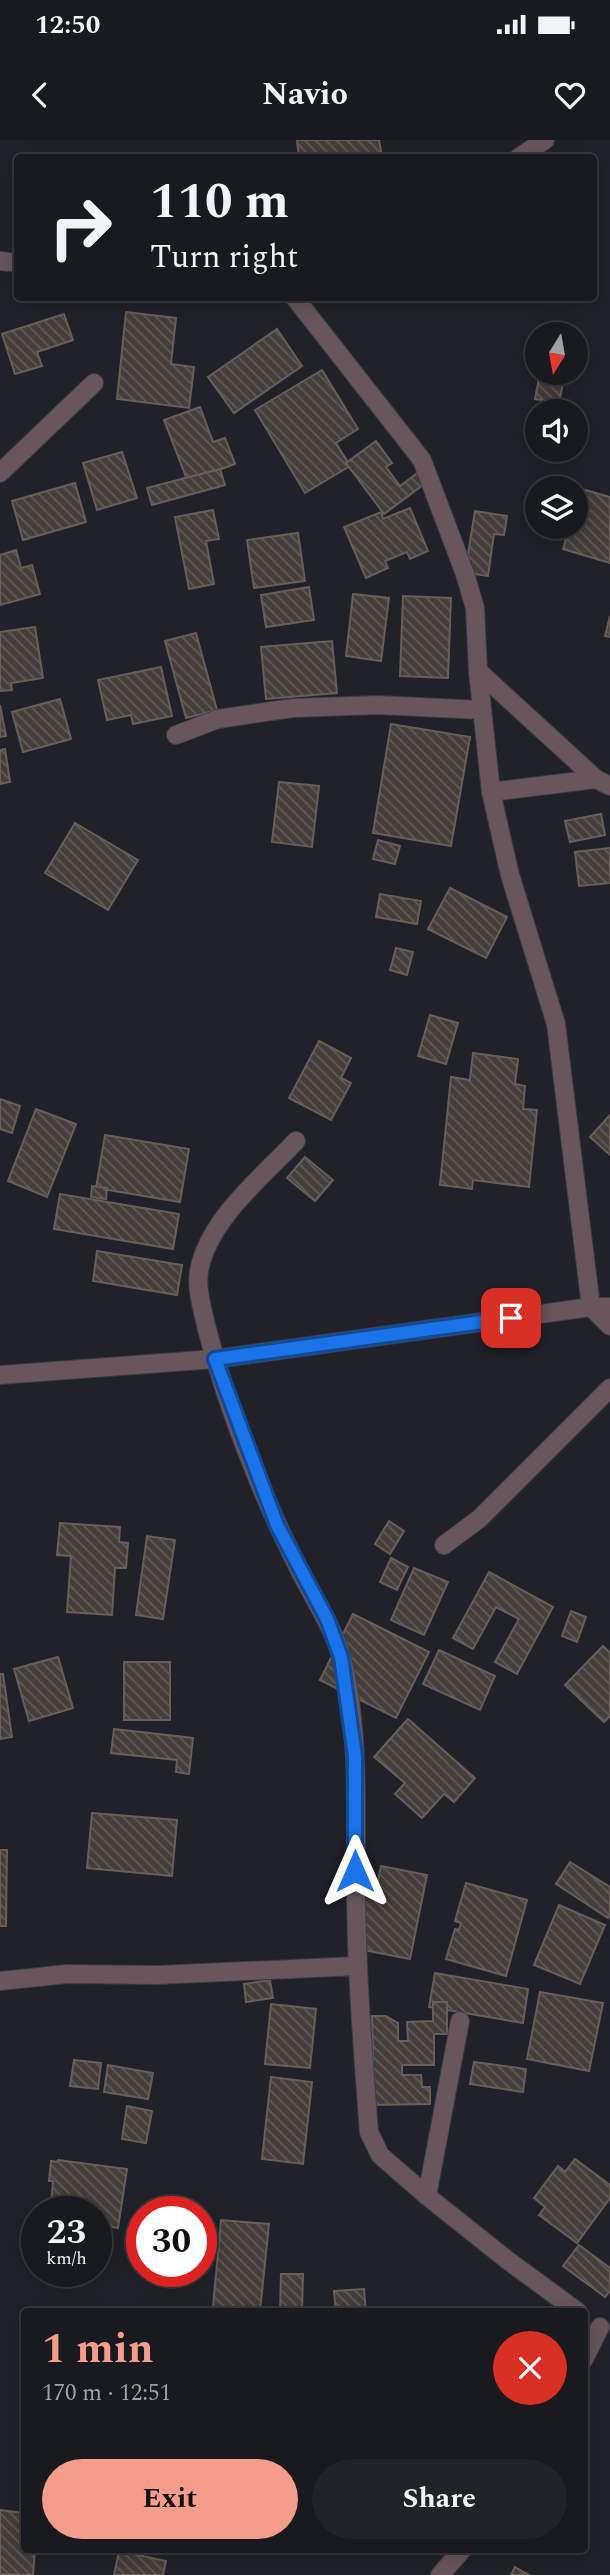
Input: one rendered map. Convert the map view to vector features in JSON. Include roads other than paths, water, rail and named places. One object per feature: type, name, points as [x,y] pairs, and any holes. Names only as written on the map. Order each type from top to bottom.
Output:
[{"type":"street","points":[[524,154],[545,140]]},
{"type":"street","points":[[297,301],[422,460],[465,574],[475,607],[478,671],[491,792],[510,875],[556,1024],[592,1307],[610,1326]]},
{"type":"street","points":[[0,473],[94,383]]},
{"type":"street","points":[[478,671],[603,783]]},
{"type":"street","points":[[176,735],[218,719],[293,709],[378,705],[482,710]]},
{"type":"street","points":[[491,792],[603,783]]},
{"type":"street","points":[[296,1141],[230,1209],[205,1252],[199,1272],[199,1289],[215,1359],[277,1525],[327,1619],[341,1657],[355,1756],[356,1966],[369,2132],[380,2155],[427,2196],[573,2308]]},
{"type":"street","points":[[0,1376],[215,1359],[592,1307],[610,1307]]},
{"type":"street","points":[[444,1545],[479,1519],[610,1388]]},
{"type":"street","points":[[0,1981],[67,1974],[158,1975],[356,1966]]},
{"type":"street","points":[[427,2196],[460,2021]]},
{"type":"street","points":[[588,2319],[605,2332],[588,2354]]},
{"type":"street","points":[[440,2575],[459,2553]]}]
